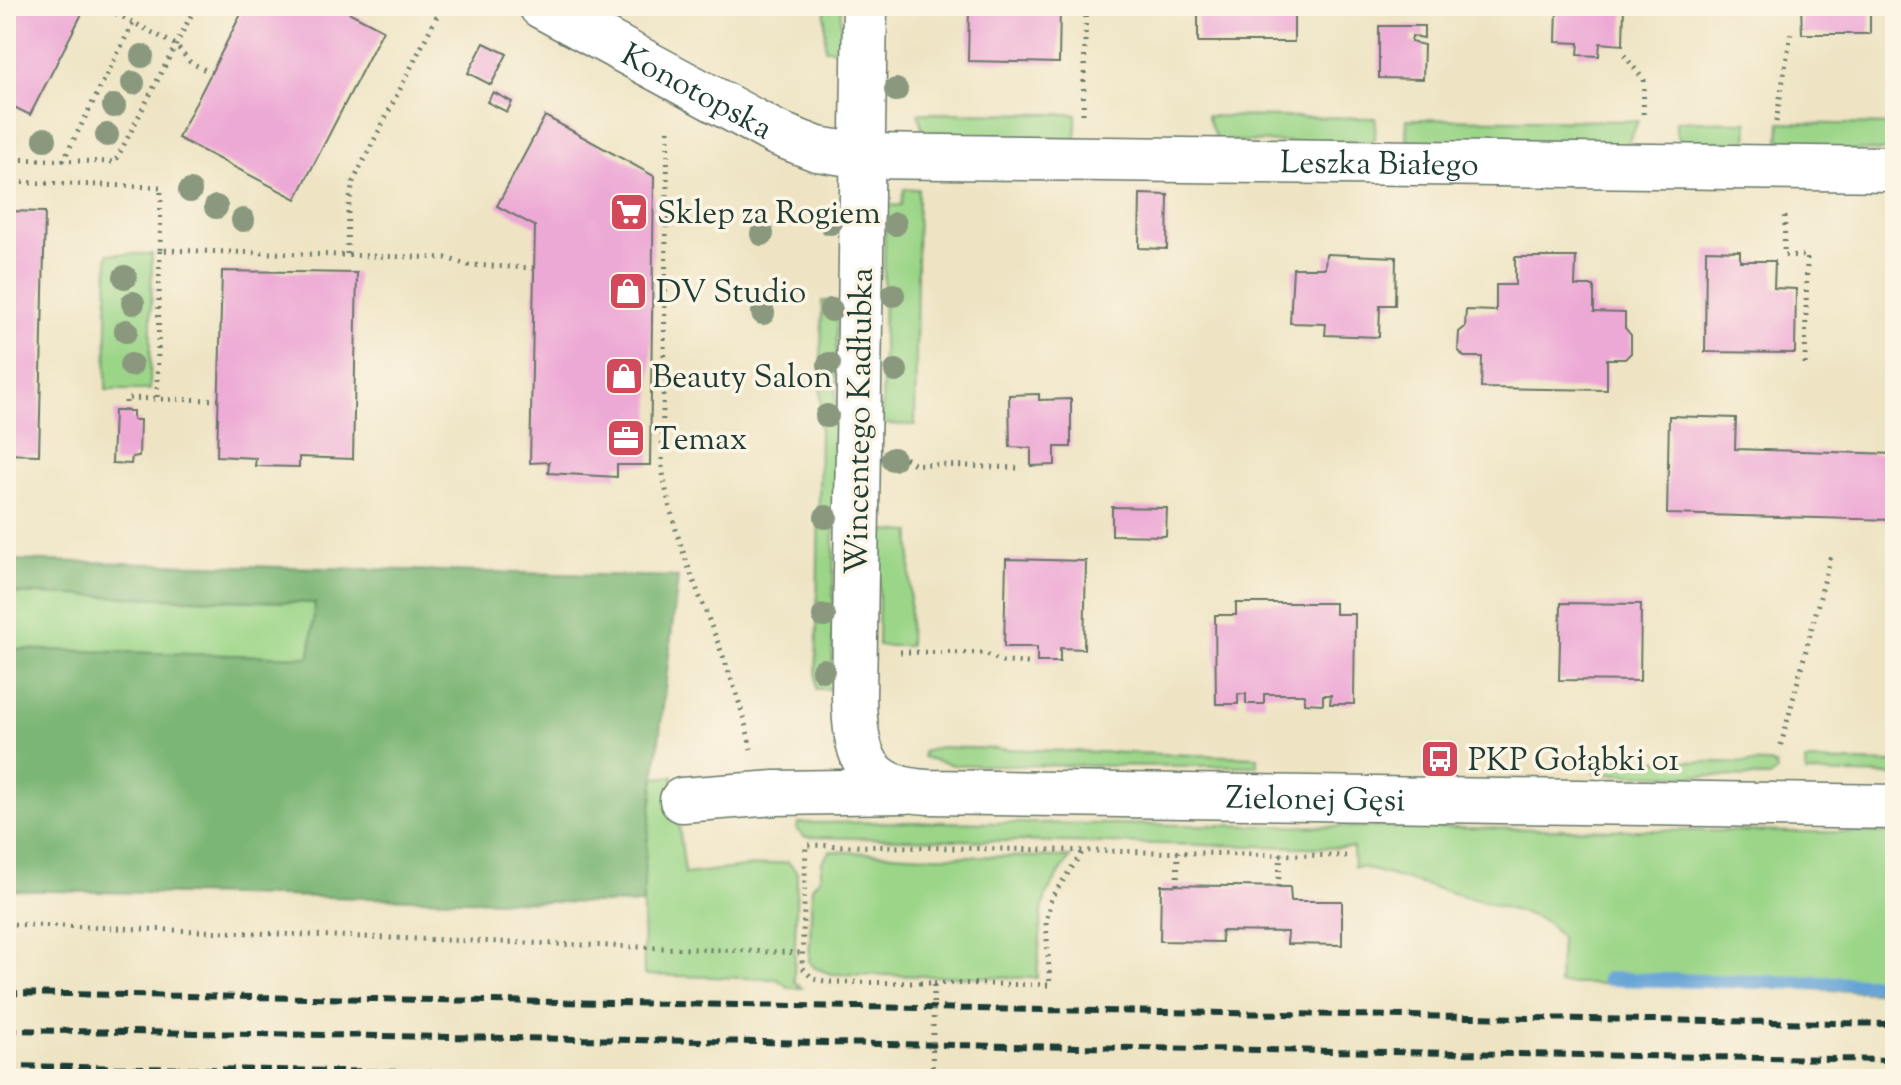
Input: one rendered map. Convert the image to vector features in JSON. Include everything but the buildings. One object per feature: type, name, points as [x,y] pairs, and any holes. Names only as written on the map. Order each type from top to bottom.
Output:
[{"type":"street","name":"Konotopska","points":[[541,6],[776,133],[817,149],[863,156]]},
{"type":"street","name":"Wincentego Kadłubka","points":[[865,6],[854,708],[857,744],[864,763],[894,785]]},
{"type":"street","name":"Leszka Białego","points":[[863,156],[1895,169]]},
{"type":"street","name":"Zielonej Gęsi","points":[[682,800],[894,785],[1895,807]]},
{"type":"path","points":[[102,6],[176,45],[190,62],[211,73]]},
{"type":"path","points":[[6,159],[115,162],[196,6]]},
{"type":"path","points":[[347,254],[348,210],[353,182],[442,6]]},
{"type":"path","points":[[1083,114],[1086,6]]},
{"type":"path","points":[[63,161],[133,23]]},
{"type":"path","points":[[1776,122],[1791,33]]},
{"type":"path","points":[[1624,55],[1644,80],[1643,121]]},
{"type":"path","points":[[668,124],[662,466],[666,499],[735,687],[753,760]]},
{"type":"path","points":[[6,182],[161,187],[157,399]]},
{"type":"path","points":[[1785,203],[1784,255],[1807,256],[1805,366]]},
{"type":"path","points":[[160,250],[446,258],[468,265],[534,268]]},
{"type":"path","points":[[126,411],[126,398],[219,400]]},
{"type":"path","points":[[914,464],[1019,468]]},
{"type":"path","points":[[1781,745],[1831,555]]},
{"type":"path","points":[[910,652],[985,653],[1002,662],[1029,663]]},
{"type":"path","points":[[1085,849],[1051,898],[1046,923],[1050,985],[831,982],[813,979],[802,967],[806,845],[1085,849],[1346,856]]},
{"type":"path","points":[[1177,885],[1178,852]]},
{"type":"path","points":[[1278,887],[1281,854]]},
{"type":"path","points":[[6,924],[802,953]]},
{"type":"path","points":[[932,1079],[934,983]]},
{"type":"green space","points":[[825,6],[841,6],[841,49],[825,49]]},
{"type":"green space","points":[[918,113],[1076,114],[1076,139],[924,137]]},
{"type":"green space","points":[[1207,116],[1376,118],[1375,139],[1369,143],[1217,141]]},
{"type":"green space","points":[[1407,119],[1638,121],[1626,147],[1412,144],[1406,138]]},
{"type":"green space","points":[[1676,121],[1748,122],[1747,143],[1741,149],[1684,147],[1676,132]]},
{"type":"green space","points":[[1780,123],[1895,125],[1895,151],[1785,149],[1779,142]]},
{"type":"green space","points":[[904,189],[918,189],[915,425],[882,424],[885,206],[901,205]]},
{"type":"green space","points":[[108,254],[152,254],[150,390],[106,390]]},
{"type":"green space","points":[[822,301],[837,301],[832,689],[816,689]]},
{"type":"green space","points":[[880,531],[911,532],[909,646],[878,646]]},
{"type":"green space","points":[[6,560],[678,577],[645,861],[643,904],[6,890],[6,649],[310,657],[315,603],[6,593]]},
{"type":"green space","points":[[6,593],[315,603],[310,657],[6,649]]},
{"type":"green space","points":[[939,747],[1258,757],[1257,766],[953,765],[923,757],[923,752]]},
{"type":"green space","points":[[1596,760],[1770,763],[1776,766],[1777,772],[1769,777],[1595,774],[1593,764]]},
{"type":"green space","points":[[1805,761],[1895,763],[1895,775],[1806,773]]},
{"type":"green space","points":[[673,776],[685,874],[788,862],[797,872],[794,981],[802,988],[789,988],[777,979],[644,975],[645,861],[655,778]]},
{"type":"green space","points":[[798,823],[1895,833],[1895,993],[1693,984],[1559,984],[1561,938],[1547,922],[1354,867],[1353,848],[805,837],[797,830]]},
{"type":"green space","points":[[830,851],[928,856],[1070,857],[1046,895],[1037,978],[831,974],[815,968],[809,962],[812,887],[820,878],[822,862]]},
{"type":"waterway","points":[[1608,979],[1895,982]]},
{"type":"railway","points":[[6,993],[1895,1024]]},
{"type":"railway","points":[[6,1030],[1895,1060]]},
{"type":"railway","points":[[6,1066],[869,1079]]},
{"type":"place","name":"Sklep za Rogiem","points":[[629,212]]},
{"type":"place","name":"DV Studio","points":[[628,291]]},
{"type":"place","name":"Beauty Salon","points":[[624,376]]},
{"type":"place","name":"Temax","points":[[626,438]]},
{"type":"place","name":"PKP Gołąbki 01","points":[[1440,759]]}]
